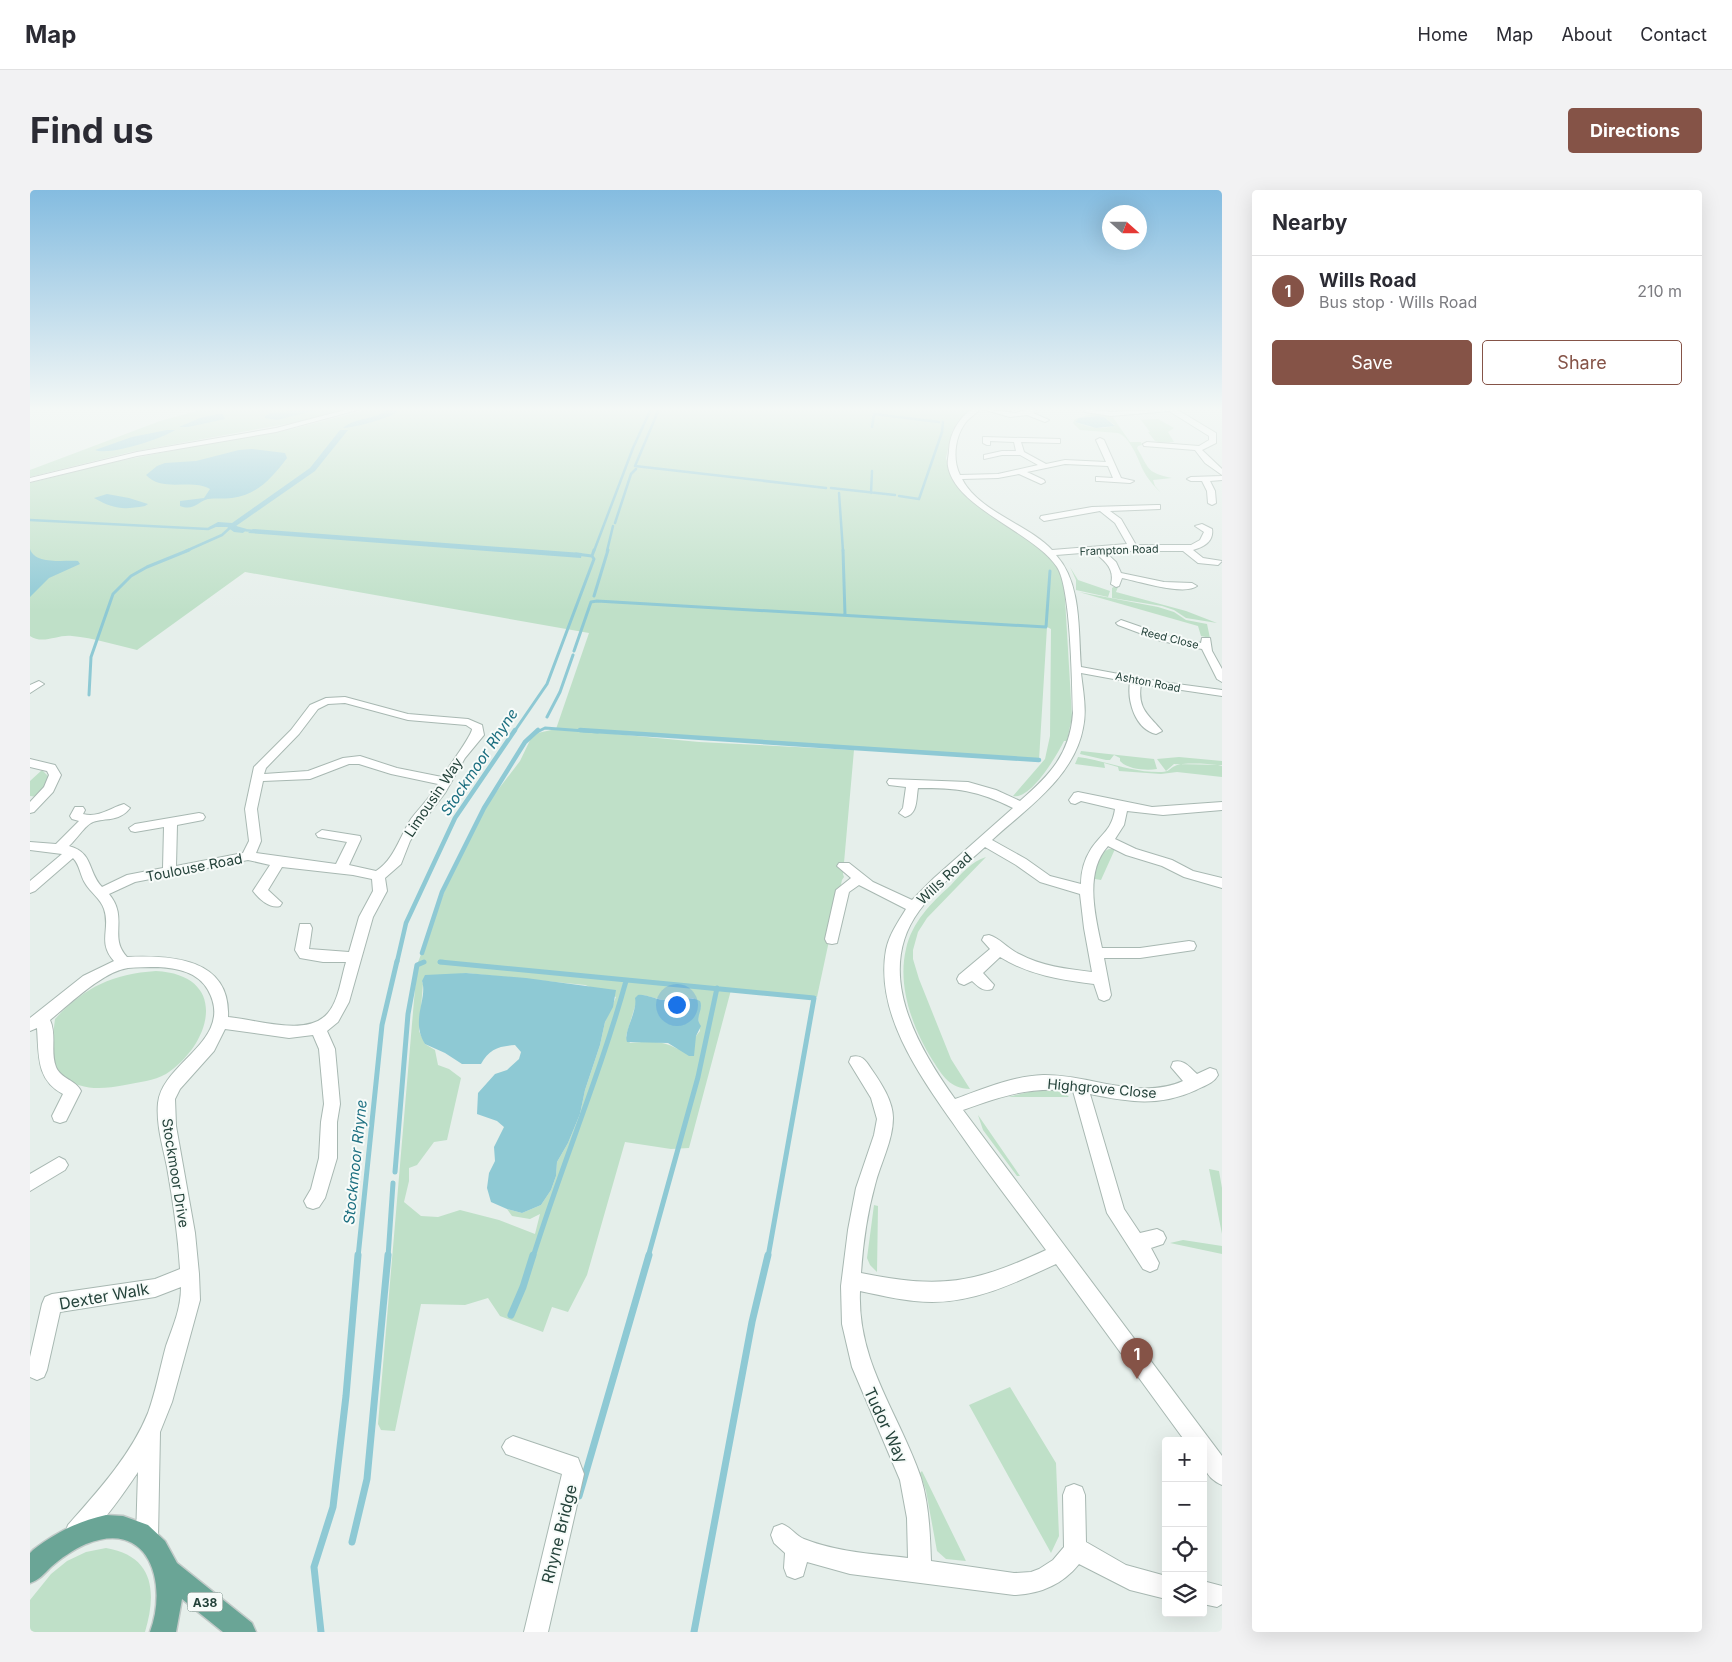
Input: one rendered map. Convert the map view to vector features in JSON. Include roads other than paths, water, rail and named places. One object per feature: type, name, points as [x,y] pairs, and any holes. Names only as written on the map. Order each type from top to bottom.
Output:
[{"type":"main road","points":[[31,1570],[51,1551],[72,1538],[94,1529],[112,1527],[132,1530],[147,1538]]},
{"type":"main road","name":"A38","points":[[147,1538],[160,1553],[168,1572],[170,1598],[163,1632]]},
{"type":"main road","name":"A38","points":[[168,1572],[243,1632]]},
{"type":"street","points":[[30,480],[45,476]]},
{"type":"street","points":[[956,477],[986,476]]},
{"type":"street","points":[[1028,476],[1043,483]]},
{"type":"street","points":[[1116,476],[1118,480]]},
{"type":"street","name":"Wills Road","points":[[956,477],[983,506],[1052,553],[1069,578],[1078,720],[1072,748],[1052,779],[939,881],[914,907],[897,936],[893,951],[893,982],[896,1002],[913,1047],[926,1071],[1195,1437]]},
{"type":"street","points":[[1191,478],[1222,478]]},
{"type":"street","points":[[1098,479],[1130,481]]},
{"type":"street","points":[[1205,479],[1211,491],[1212,502]]},
{"type":"street","points":[[1200,500],[1222,505]]},
{"type":"street","points":[[1141,507],[1148,517]]},
{"type":"street","points":[[1044,518],[1102,508],[1157,507]]},
{"type":"street","points":[[1102,508],[1118,521],[1133,547]]},
{"type":"street","points":[[1200,526],[1212,531],[1202,544],[1186,549],[1199,562],[1218,562]]},
{"type":"street","name":"Frampton Road","points":[[1052,553],[1133,547],[1186,549]]},
{"type":"street","points":[[1096,549],[1114,565],[1117,580],[1142,579],[1179,591],[1192,586]]},
{"type":"street","name":"Reed Close","points":[[1127,628],[1176,641],[1206,643],[1212,662],[1222,679]]},
{"type":"street","name":"Ashton Road","points":[[1075,669],[1178,688],[1222,693]]},
{"type":"street","points":[[1136,680],[1134,698],[1140,722],[1156,731]]},
{"type":"street","name":"Limousin Way","points":[[248,856],[254,841],[251,809],[260,767],[295,732],[311,710],[320,704],[335,699],[362,704],[408,717],[474,724],[478,727],[478,736],[460,757],[446,782],[417,820],[404,841],[396,861],[389,869],[378,876]]},
{"type":"street","points":[[257,778],[310,775],[347,760],[360,760],[395,771],[446,782]]},
{"type":"street","points":[[30,763],[51,768],[56,775],[49,789],[30,809]]},
{"type":"street","points":[[893,782],[912,785],[949,784],[970,786],[990,792],[1022,807]]},
{"type":"street","points":[[910,812],[912,785]]},
{"type":"street","points":[[1074,796],[1122,806],[1160,811],[1201,805],[1222,806]]},
{"type":"street","points":[[1104,995],[1091,932],[1088,874],[1091,861],[1099,847],[1119,825],[1122,806]]},
{"type":"street","points":[[30,888],[65,851],[84,814],[118,813],[124,808]]},
{"type":"street","points":[[135,828],[199,817]]},
{"type":"street","points":[[169,871],[171,822]]},
{"type":"street","points":[[322,834],[355,839],[340,868]]},
{"type":"street","points":[[1107,840],[1131,852],[1167,863],[1189,874],[1222,883]]},
{"type":"street","points":[[984,841],[1045,879],[1088,891]]},
{"type":"street","points":[[30,846],[65,851],[81,858],[86,866],[91,883],[111,908],[112,946],[116,955],[124,963]]},
{"type":"street","name":"Toulouse Road","points":[[100,893],[132,878],[248,856],[278,862],[340,868],[378,876]]},
{"type":"street","points":[[275,903],[260,891],[278,862]]},
{"type":"street","points":[[844,866],[859,879],[889,896],[914,907]]},
{"type":"street","points":[[35,1022],[88,980],[124,963],[169,962],[182,964],[201,973],[212,983],[217,993],[221,1011],[221,1023],[237,1022],[289,1032],[318,1029],[333,1018],[339,1010],[369,910],[380,891],[378,876]]},
{"type":"street","points":[[837,932],[843,890],[859,879]]},
{"type":"street","points":[[305,928],[302,950],[305,954],[323,957],[354,957]]},
{"type":"street","points":[[986,984],[969,976],[988,959],[994,945],[1031,966],[1102,979]]},
{"type":"street","points":[[1096,953],[1183,951]]},
{"type":"street","points":[[35,1022],[45,1024],[46,1056],[50,1074],[54,1081],[73,1091],[60,1116]]},
{"type":"street","name":"Stockmoor Drive","points":[[72,1538],[116,1487],[150,1433],[187,1318],[190,1302],[190,1274],[180,1192],[167,1127],[167,1096],[172,1086],[204,1053],[221,1023]]},
{"type":"street","points":[[313,1201],[319,1192],[328,1158],[328,1122],[332,1104],[327,1049],[318,1029]]},
{"type":"street","name":"Tudor Way","points":[[857,1062],[868,1076],[880,1100],[885,1119],[865,1188],[854,1247],[850,1317],[855,1346],[865,1380],[895,1442],[914,1493],[919,1528],[920,1571]]},
{"type":"street","points":[[1179,1067],[1194,1083]]},
{"type":"street","name":"Highgrove Close","points":[[952,1108],[1026,1084],[1046,1082],[1156,1094],[1170,1092],[1210,1075]]},
{"type":"street","points":[[1079,1085],[1116,1213],[1150,1263]]},
{"type":"street","points":[[30,1183],[59,1165]]},
{"type":"street","points":[[1136,1243],[1157,1238]]},
{"type":"street","points":[[851,1280],[916,1291],[942,1292],[964,1289],[1018,1272],[1060,1253]]},
{"type":"street","name":"Dexter Walk","points":[[37,1370],[52,1304],[155,1288],[190,1274]]},
{"type":"street","name":"Stockmoor Drive","points":[[147,1538],[150,1433]]},
{"type":"street","name":"Rhyne Bridge","points":[[513,1447],[566,1464],[570,1466],[573,1474],[536,1632]]},
{"type":"street","points":[[1207,1453],[1222,1474]]},
{"type":"street","points":[[791,1550],[850,1563],[1014,1584],[1031,1583],[1045,1578],[1061,1568],[1075,1548],[1074,1495]]},
{"type":"street","points":[[1075,1548],[1115,1573],[1141,1583],[1162,1587]]},
{"type":"water","points":[[148,476],[271,476],[249,493],[229,498],[208,499],[192,507],[180,506],[180,501],[204,498],[210,489],[195,485],[160,483]]},
{"type":"water","points":[[298,476],[307,476],[236,526],[247,529],[243,533],[234,532],[227,527],[209,527],[218,522],[232,523]]},
{"type":"water","points":[[107,494],[148,504],[145,506],[118,508],[94,498]]},
{"type":"water","points":[[253,529],[582,553],[581,558],[248,533]]},
{"type":"water","points":[[30,549],[33,554],[44,560],[78,561],[80,564],[49,578],[30,597]]},
{"type":"water","points":[[466,973],[526,978],[616,990],[613,1007],[605,1022],[600,1045],[585,1090],[580,1114],[568,1143],[557,1162],[556,1176],[551,1190],[541,1205],[522,1213],[491,1202],[487,1188],[489,1173],[495,1161],[494,1147],[504,1127],[497,1121],[477,1114],[478,1093],[495,1074],[507,1070],[519,1059],[521,1052],[515,1045],[504,1046],[495,1049],[487,1055],[481,1064],[462,1064],[445,1053],[425,1044],[419,1027],[423,995],[422,981],[425,975]]},
{"type":"water","points":[[638,995],[663,1000],[687,998],[700,1001],[701,1007],[698,1020],[701,1026],[696,1036],[694,1056],[689,1056],[668,1043],[627,1042],[626,1038],[635,998]]},
{"type":"waterway","points":[[594,551],[622,476]]},
{"type":"waterway","points":[[615,523],[630,476]]},
{"type":"waterway","points":[[724,476],[826,488]]},
{"type":"waterway","points":[[871,492],[872,476]]},
{"type":"waterway","points":[[899,496],[919,499],[927,476]]},
{"type":"waterway","points":[[831,488],[871,492]]},
{"type":"waterway","points":[[871,492],[895,495]]},
{"type":"waterway","points":[[839,493],[843,551]]},
{"type":"waterway","name":"Stockmoor Rhyne","points":[[30,520],[208,529],[217,525]]},
{"type":"waterway","points":[[186,551],[222,535],[232,526]]},
{"type":"waterway","name":"Stockmoor Rhyne","points":[[232,526],[242,530],[256,531]]},
{"type":"waterway","points":[[607,551],[613,526]]},
{"type":"waterway","points":[[89,695],[91,657],[113,594],[131,576],[147,567],[189,550]]},
{"type":"waterway","name":"Stockmoor Rhyne","points":[[592,556],[594,550]]},
{"type":"waterway","points":[[594,596],[608,550]]},
{"type":"waterway","points":[[843,550],[845,615]]},
{"type":"waterway","name":"Stockmoor Rhyne","points":[[576,554],[592,556]]},
{"type":"waterway","name":"Stockmoor Rhyne","points":[[514,732],[547,684],[594,559],[592,556]]},
{"type":"waterway","points":[[574,651],[591,602],[597,601],[1046,627],[1050,571]]},
{"type":"waterway","points":[[547,717],[560,692],[573,655]]},
{"type":"waterway","points":[[537,732],[545,728],[598,732]]},
{"type":"waterway","name":"Stockmoor Rhyne","points":[[397,962],[406,923],[455,818],[515,730]]},
{"type":"waterway","points":[[422,953],[442,892],[484,808],[525,742],[538,730]]},
{"type":"waterway","points":[[580,730],[1039,760]]},
{"type":"waterway","name":"Stockmoor Rhyne","points":[[358,1257],[382,1025],[397,961]]},
{"type":"waterway","points":[[395,1172],[408,1014],[417,965],[424,962]]},
{"type":"waterway","points":[[443,962],[440,962],[717,989]]},
{"type":"waterway","points":[[533,1257],[605,1051],[626,981]]},
{"type":"waterway","points":[[648,1257],[698,1077],[717,989]]},
{"type":"waterway","points":[[717,989],[814,998],[768,1257]]},
{"type":"waterway","points":[[388,1257],[393,1183]]},
{"type":"waterway","name":"Stockmoor Rhyne","points":[[321,1632],[314,1567],[333,1507],[346,1396],[358,1255]]},
{"type":"waterway","points":[[352,1542],[367,1479],[388,1255]]},
{"type":"waterway","points":[[511,1315],[523,1287],[533,1255]]},
{"type":"waterway","points":[[579,1496],[649,1255]]},
{"type":"waterway","points":[[694,1632],[752,1322],[768,1255]]},
{"type":"place","name":"Wills Road","points":[[1137,1379]]}]
